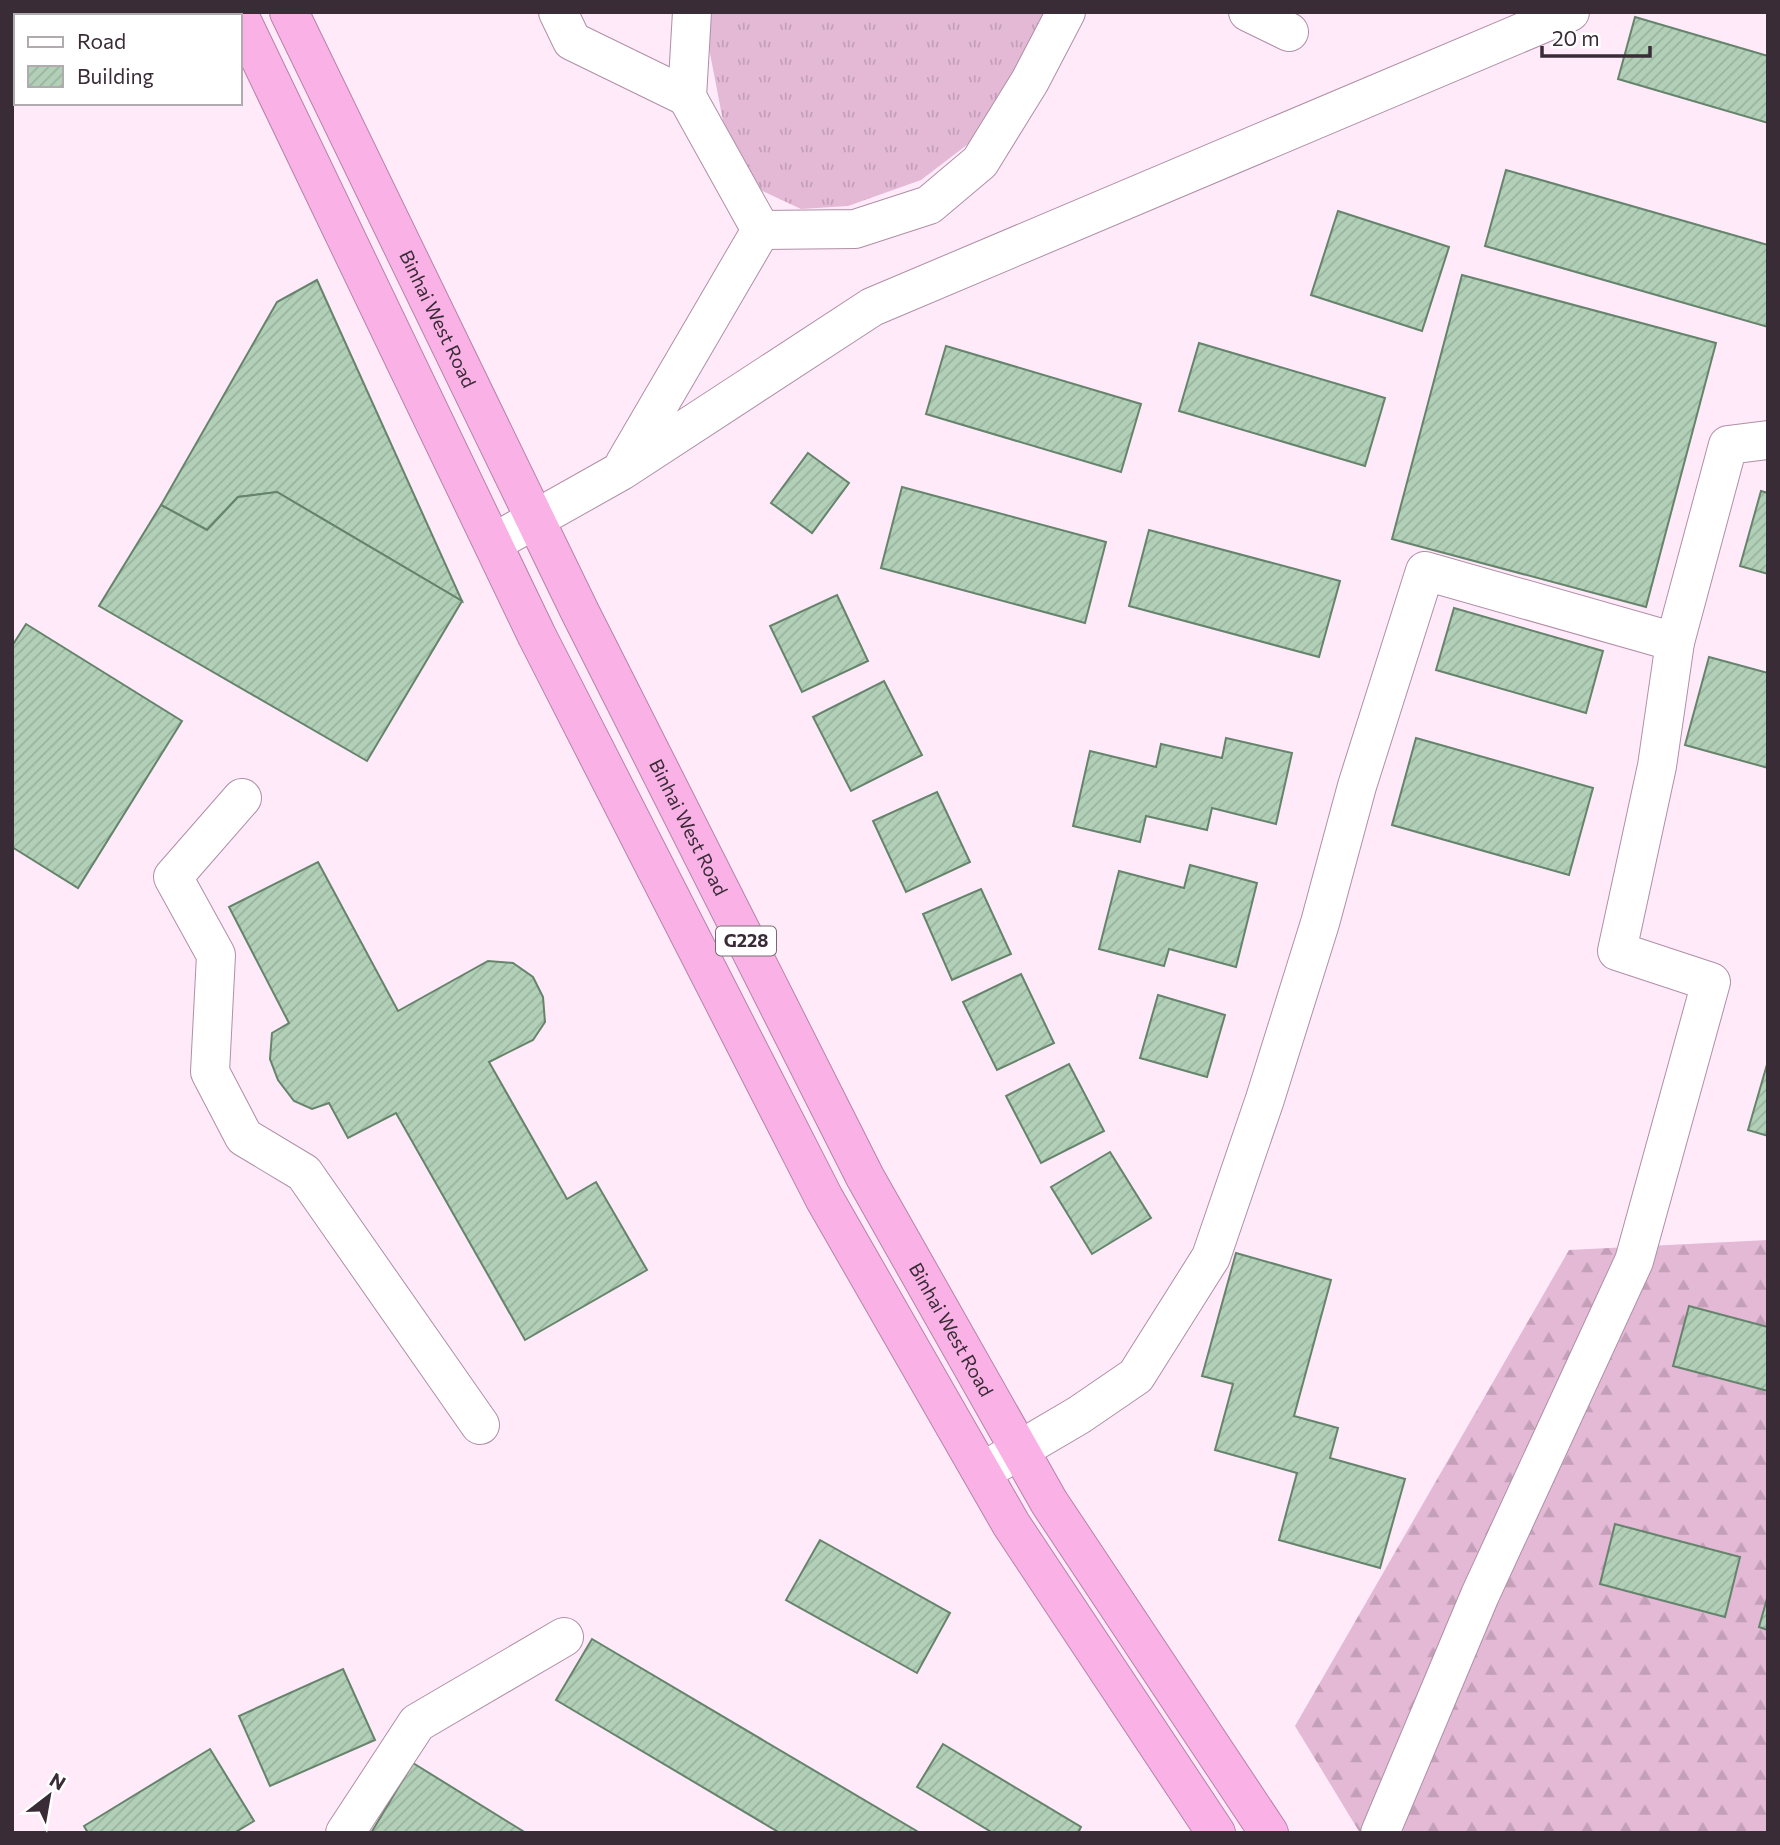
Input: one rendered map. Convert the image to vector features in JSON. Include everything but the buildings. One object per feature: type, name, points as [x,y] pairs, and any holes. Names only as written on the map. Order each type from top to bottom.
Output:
[{"type":"highway","name":"Binhai West Road","points":[[289,12],[535,520],[865,1177],[1049,1502],[1269,1833]]},
{"type":"highway","name":"G228","points":[[242,21],[537,636],[824,1198],[1011,1524],[1216,1833]]},
{"type":"street","points":[[558,12],[572,41],[687,97]]},
{"type":"street","points":[[692,12],[687,97],[761,230]]},
{"type":"street","points":[[761,230],[855,229],[929,205],[980,162],[1030,81],[1066,12]]},
{"type":"street","points":[[1248,12],[1289,33]]},
{"type":"street","points":[[492,544],[621,471],[872,307],[1570,12]]},
{"type":"street","points":[[621,471],[761,230]]},
{"type":"street","points":[[1380,1833],[1480,1595],[1634,1261],[1711,982],[1617,951],[1657,766],[1675,642],[1728,445],[1768,440]]},
{"type":"street","points":[[982,1472],[1079,1415],[1136,1377],[1211,1256],[1265,1099],[1316,936],[1357,786],[1425,571],[1675,642]]},
{"type":"street","points":[[242,798],[173,877],[216,954],[210,1072],[244,1137],[304,1173],[480,1425]]},
{"type":"street","points":[[345,1833],[417,1723],[564,1637]]},
{"type":"green space","points":[[712,12],[1041,12],[1045,15],[976,138],[921,180],[848,206],[801,209],[756,188],[723,121],[708,43]]},
{"type":"green space","points":[[1768,1240],[1768,1833],[1360,1833],[1295,1726],[1569,1250]]}]
